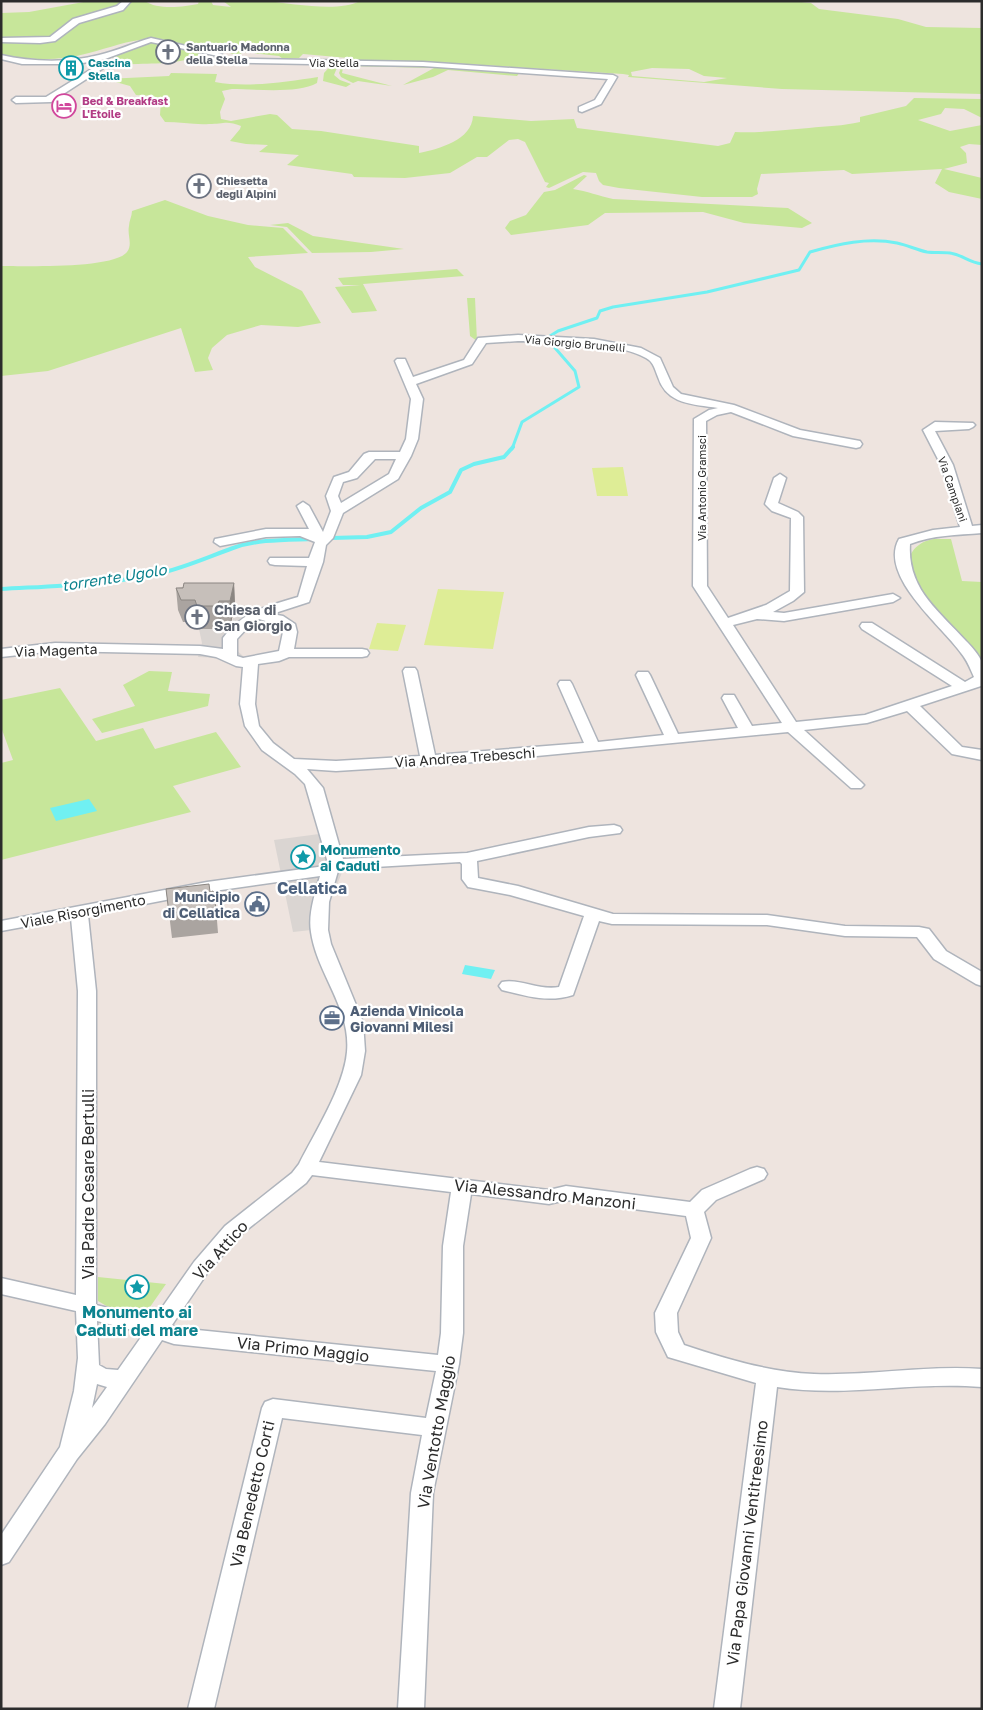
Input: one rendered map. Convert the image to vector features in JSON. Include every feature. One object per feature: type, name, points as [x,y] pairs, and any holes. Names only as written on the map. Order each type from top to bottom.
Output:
[{"type":"street","points":[[1,40],[40,41],[52,39],[76,21],[120,8],[128,1]]},
{"type":"street","name":"Via Stella","points":[[1,57],[22,62],[77,62],[108,55],[148,40],[210,52],[234,61],[423,64],[503,68],[613,78],[598,102],[582,109]]},
{"type":"street","points":[[210,52],[195,60],[220,63],[234,61]]},
{"type":"street","points":[[16,100],[48,100],[101,66],[77,62]]},
{"type":"street","name":"Via Giorgio Brunelli","points":[[410,382],[468,362],[482,339],[547,338],[636,349],[653,357],[660,368],[668,391],[679,397],[732,408]]},
{"type":"street","points":[[220,542],[266,533],[304,533],[312,538],[322,540],[327,538],[337,511],[394,476],[412,439],[417,412],[417,399],[401,361]]},
{"type":"street","points":[[732,408],[797,433],[856,444]]},
{"type":"street","name":"Via Antonio Gramsci","points":[[732,408],[713,412],[700,418],[700,586],[793,728],[856,785]]},
{"type":"street","name":"Via Campiani","points":[[967,530],[947,465],[930,430],[935,426],[969,425]]},
{"type":"street","points":[[337,511],[332,496],[338,480],[353,475],[368,457],[373,455],[404,456]]},
{"type":"street","points":[[725,623],[755,616],[780,606],[797,592],[797,517],[775,509],[771,504],[780,478]]},
{"type":"street","points":[[303,506],[322,540]]},
{"type":"street","name":"Via Campiani","points":[[981,677],[974,661],[917,595],[905,570],[901,555],[904,542],[919,535],[982,530]]},
{"type":"street","points":[[322,540],[304,599],[257,614],[230,638],[241,660],[247,713],[254,731],[271,750],[309,777],[316,788],[337,866]]},
{"type":"street","points":[[275,561],[316,562]]},
{"type":"street","points":[[755,616],[784,617],[893,598]]},
{"type":"street","points":[[257,614],[278,619],[288,624],[290,632],[282,655]]},
{"type":"street","points":[[867,626],[963,687]]},
{"type":"street","name":"Via Magenta","points":[[1,653],[55,647],[200,650],[241,660]]},
{"type":"street","name":"Via Magenta","points":[[92,657],[111,648]]},
{"type":"street","points":[[241,660],[282,655],[362,653]]},
{"type":"street","points":[[410,672],[428,759]]},
{"type":"street","points":[[643,675],[673,738]]},
{"type":"street","name":"Via Andrea Trebeschi","points":[[290,763],[336,766],[593,747],[867,719],[976,683],[981,677]]},
{"type":"street","points":[[565,684],[593,747]]},
{"type":"street","points":[[729,698],[748,731]]},
{"type":"street","points":[[911,706],[957,751],[982,755]]},
{"type":"street","name":"Via Andrea Trebeschi","points":[[309,777],[336,766]]},
{"type":"street","name":"Viale Risorgimento","points":[[1,926],[337,866],[456,857],[467,858],[614,828]]},
{"type":"street","points":[[467,858],[470,862],[470,879],[474,883],[529,894],[593,915],[631,920],[726,918],[767,920],[845,932],[920,932],[923,933],[940,956],[982,980]]},
{"type":"street","name":"Via Attico","points":[[1,1555],[69,1454],[97,1418],[122,1378],[201,1267],[232,1232],[299,1178],[307,1168],[352,1075],[356,1051],[354,1022],[322,944],[319,930],[321,902],[337,866]]},
{"type":"street","name":"Via Padre Cesare Bertulli","points":[[69,1454],[82,1405],[87,1368],[87,991],[79,912]]},
{"type":"street","points":[[508,986],[551,994],[560,994],[567,991],[593,915]]},
{"type":"street","name":"Via Alessandro Manzoni","points":[[307,1168],[549,1197],[566,1193],[694,1210]]},
{"type":"street","points":[[757,1174],[709,1195],[694,1210],[701,1238],[666,1313],[667,1332],[676,1351],[767,1378],[832,1383],[955,1375],[982,1378]]},
{"type":"street","name":"Via Ventotto Maggio","points":[[411,1709],[422,1493],[448,1364],[452,1333],[453,1246],[462,1186]]},
{"type":"street","points":[[1,1286],[86,1308]]},
{"type":"street","name":"Via Primo Maggio","points":[[86,1308],[159,1328],[174,1336],[448,1364]]},
{"type":"street","points":[[87,1368],[105,1379],[122,1378]]},
{"type":"street","name":"Via Papa Giovanni Ventitreesimo","points":[[727,1709],[767,1378]]},
{"type":"street","name":"Via Benedetto Corti","points":[[201,1709],[273,1408],[434,1428]]},
{"type":"green space","points":[[89,1],[145,1],[156,6],[171,7],[198,4],[199,1],[211,1],[213,5],[231,7],[223,1],[266,1],[327,7],[350,5],[360,1],[792,1],[811,3],[819,9],[898,19],[926,27],[982,28],[982,94],[782,89],[628,77],[629,75],[623,74],[435,62],[345,60],[348,58],[303,54],[299,58],[283,59],[279,56],[244,52],[238,55],[215,50],[210,51],[156,39],[134,41],[78,56],[56,59],[24,58],[1,54],[1,13],[29,12]],"holes":[[[652,68],[689,69],[704,76],[727,78],[704,82],[632,76],[631,72]]]},
{"type":"green space","points":[[149,41],[206,52],[190,59],[173,62],[102,65],[117,58],[112,57]]},
{"type":"green space","points":[[334,62],[339,63],[334,75],[340,80],[351,84],[346,87],[323,81],[324,73]]},
{"type":"green space","points":[[343,63],[421,65],[521,71],[517,76],[448,70],[433,77],[403,85],[434,68],[347,66],[343,68],[342,73],[392,86],[358,81],[353,83],[341,77],[339,73]]},
{"type":"green space","points":[[171,73],[217,74],[215,82],[227,84],[280,82],[318,77],[317,83],[299,89],[232,89],[222,91],[225,99],[220,112],[221,119],[231,121],[270,114],[277,115],[292,129],[321,131],[419,146],[419,153],[445,146],[461,137],[471,124],[473,116],[531,121],[574,119],[577,128],[718,146],[730,143],[735,132],[781,130],[860,122],[860,117],[906,106],[914,98],[982,99],[982,118],[964,109],[945,108],[941,114],[918,120],[950,131],[982,125],[982,145],[969,144],[960,147],[966,153],[967,163],[944,169],[982,178],[982,199],[949,192],[935,183],[942,169],[852,174],[844,170],[761,174],[757,189],[758,194],[752,197],[702,197],[619,188],[603,185],[596,173],[583,172],[549,188],[546,187],[549,183],[545,182],[525,142],[518,139],[509,140],[487,157],[477,157],[450,173],[405,178],[354,177],[352,174],[287,165],[299,155],[259,152],[268,145],[230,141],[240,129],[241,126],[236,124],[165,122],[160,115],[161,100],[153,96],[136,95],[130,86],[105,79],[169,76]]},
{"type":"green space","points":[[584,175],[587,176],[573,189],[613,199],[788,208],[812,223],[802,228],[744,223],[703,212],[605,213],[588,225],[511,235],[505,228],[510,221],[526,215],[544,192],[555,190]]},
{"type":"green space","points":[[165,200],[208,216],[248,225],[283,228],[308,253],[248,257],[255,267],[302,291],[321,323],[298,327],[261,325],[227,335],[212,348],[208,358],[213,370],[195,372],[181,328],[48,371],[1,376],[1,266],[87,264],[119,257],[129,249],[129,222],[132,211]]},
{"type":"green space","points":[[288,223],[313,236],[404,249],[371,252],[312,253],[287,227],[270,225]]},
{"type":"green space","points":[[457,269],[464,276],[363,284],[377,311],[352,313],[335,287],[361,285],[343,285],[338,278]]},
{"type":"green space","points":[[467,298],[475,298],[477,341],[470,336]]},
{"type":"green space","points":[[623,467],[628,496],[597,496],[592,468]]},
{"type":"green space","points":[[934,539],[951,539],[962,581],[982,582],[982,663],[926,601],[909,572],[909,558],[912,553],[921,544]]},
{"type":"green space","points":[[438,589],[504,592],[493,649],[424,645]]},
{"type":"green space","points":[[377,623],[406,625],[398,651],[369,649]]},
{"type":"green space","points":[[149,671],[172,672],[168,691],[210,694],[208,706],[102,733],[92,719],[135,706],[123,685]]},
{"type":"green space","points":[[60,688],[96,741],[143,728],[155,749],[216,732],[241,767],[173,786],[191,812],[1,860],[1,763],[13,760],[1,727],[1,700]]},
{"type":"green space","points":[[98,1277],[166,1284],[143,1317],[110,1308],[98,1301]]},
{"type":"shaded area","points":[[235,605],[270,608],[257,617],[231,645],[244,657],[241,663],[238,666],[224,658],[198,657],[202,643],[199,629],[230,629],[233,618],[235,618]]},
{"type":"shaded area","points":[[334,832],[346,863],[328,906],[311,930],[293,932],[274,840]]},
{"type":"water","points":[[89,799],[97,811],[56,821],[50,808]]},
{"type":"water","points":[[465,965],[495,970],[491,979],[462,974]]},
{"type":"building","points":[[184,583],[234,583],[230,601],[219,601],[217,606],[197,606],[195,600],[181,600],[176,588],[183,588]]},
{"type":"building","points":[[209,884],[210,892],[213,891],[216,908],[169,913],[166,889]]},
{"type":"waterway","points":[[550,336],[558,331],[597,318],[600,311],[613,307],[707,292],[799,270],[810,252],[842,244],[886,241],[927,252],[955,254],[982,264]]},
{"type":"waterway","name":"torrente Ugolo","points":[[513,447],[522,422],[579,387],[575,371],[549,341]]},
{"type":"waterway","name":"torrente Ugolo","points":[[332,538],[367,537],[391,532],[421,508],[450,492],[461,470],[474,464],[504,457],[513,447]]},
{"type":"waterway","name":"torrente Ugolo","points":[[1,589],[138,578],[177,569],[243,545],[273,540],[313,539]]},
{"type":"place","name":"Santuario Madonna della Stella","points":[[168,52]]},
{"type":"place","name":"Cascina Stella","points":[[71,68]]},
{"type":"place","name":"Bed & Breakfast L'Etoile","points":[[64,106]]},
{"type":"place","name":"Chiesetta degli Alpini","points":[[199,186]]},
{"type":"place","name":"Chiesa di San Giorgio","points":[[197,617]]},
{"type":"place","name":"Monumento ai Caduti","points":[[303,857]]},
{"type":"place","name":"Municipio di Cellatica","points":[[257,904]]},
{"type":"place","name":"Azienda Vinicola Giovanni Milesi","points":[[332,1018]]},
{"type":"place","name":"Monumento ai Caduti del mare","points":[[137,1287]]},
{"type":"district","name":"Cellatica","points":[[312,888]]}]
